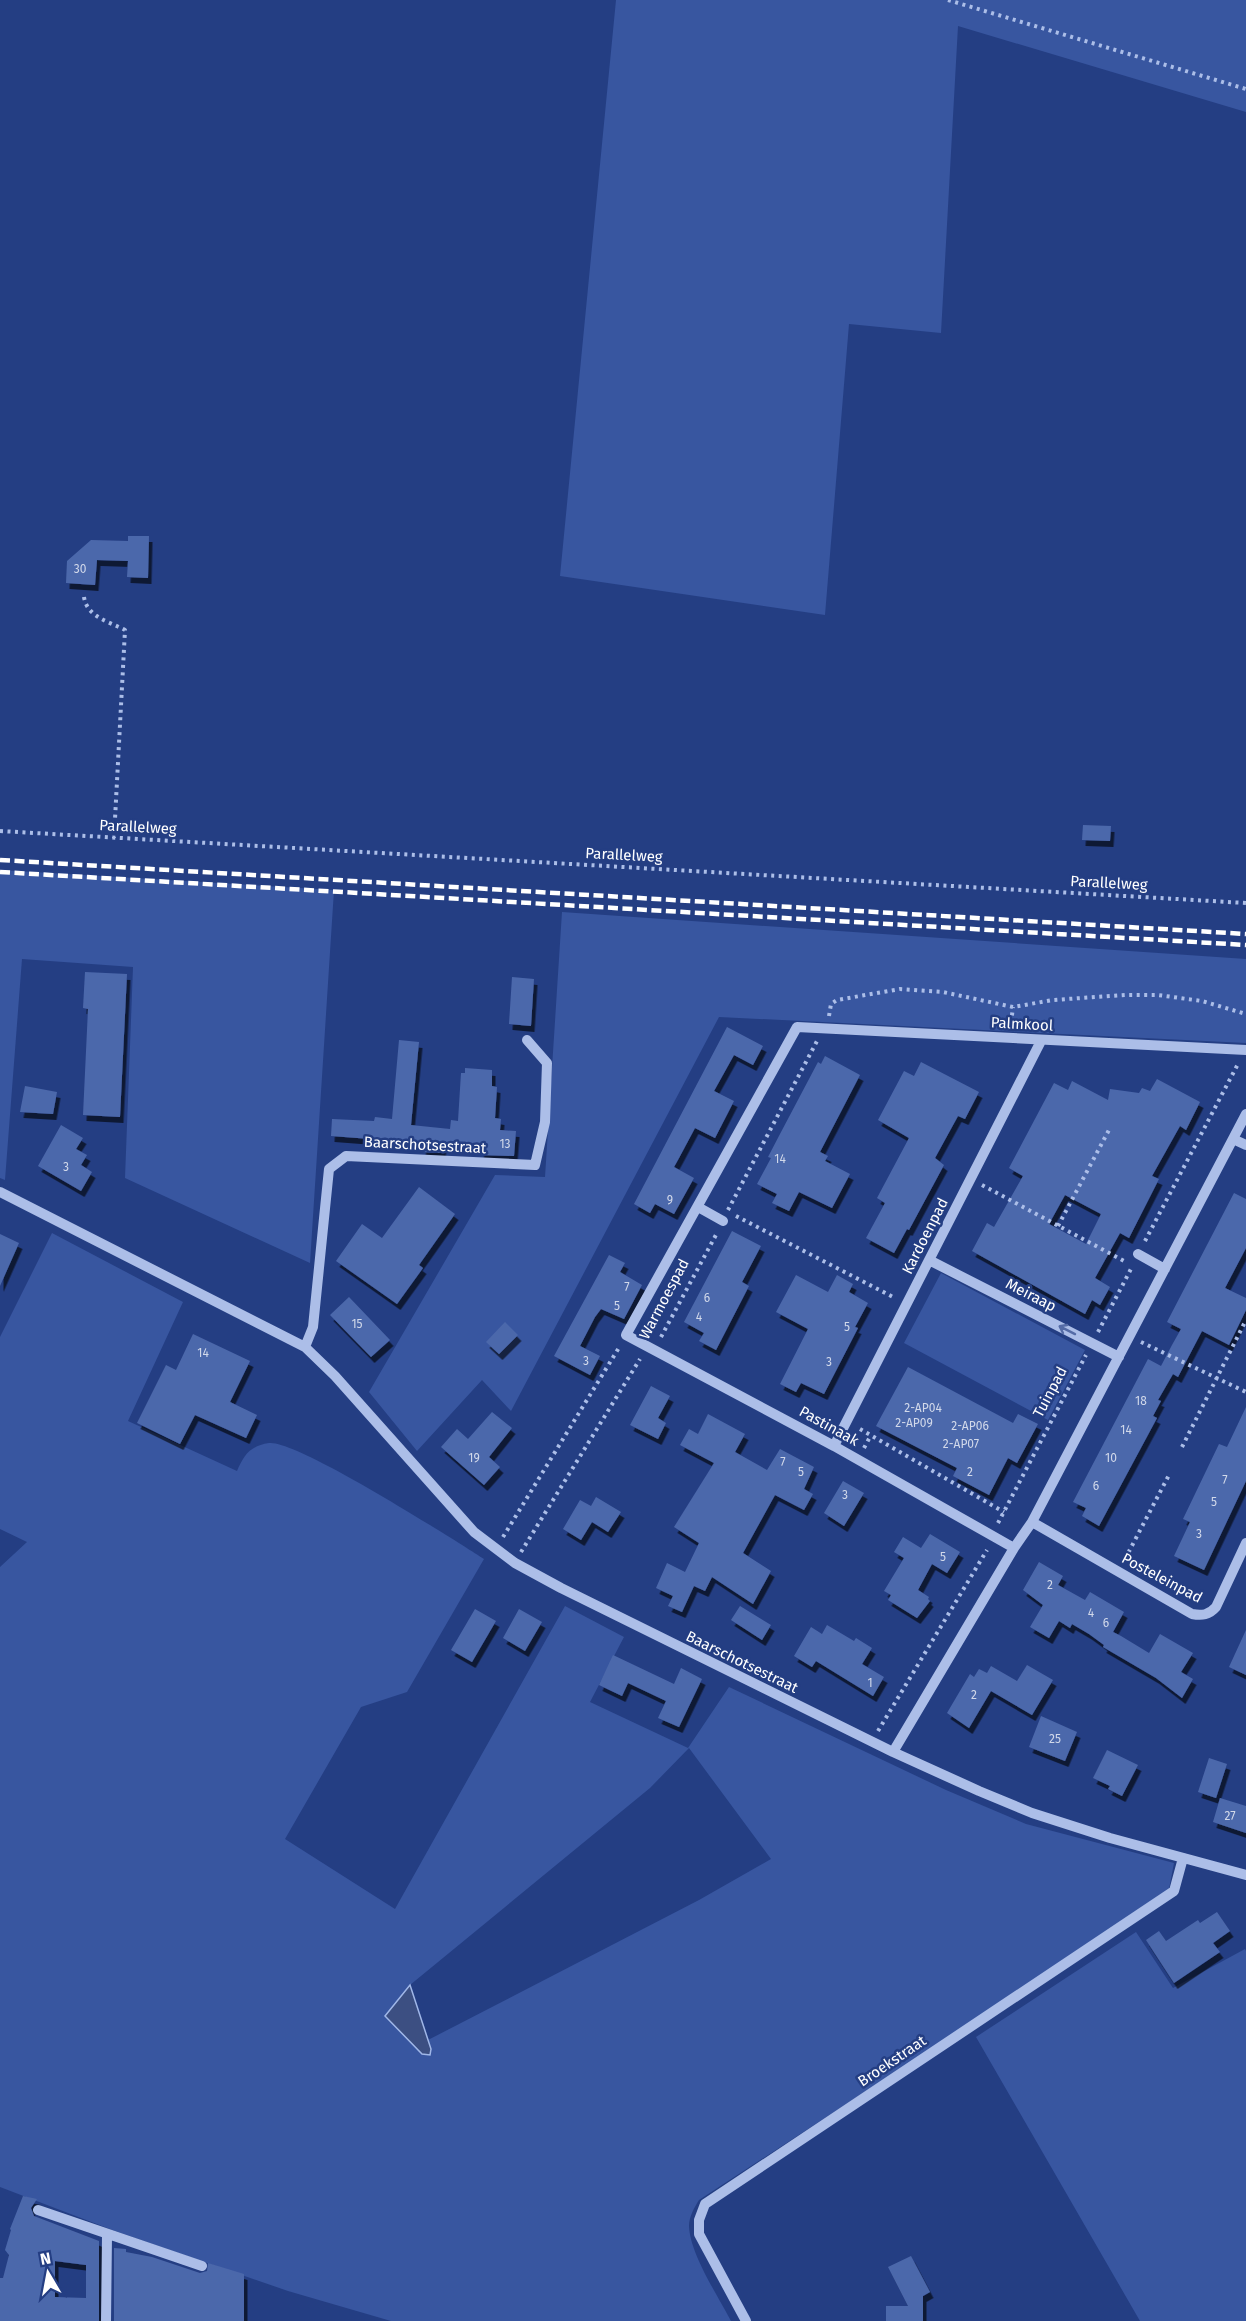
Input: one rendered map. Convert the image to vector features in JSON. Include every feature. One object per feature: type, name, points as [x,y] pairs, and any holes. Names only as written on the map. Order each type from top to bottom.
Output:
[{"type":"street","name":"Palmkool","points":[[797,1027],[1246,1050]]},
{"type":"street","name":"Warmoespad","points":[[626,1335],[797,1027]]},
{"type":"street","name":"Baarschotsestraat","points":[[305,1347],[314,1327],[329,1169],[346,1156],[535,1165],[545,1122],[547,1063],[527,1040]]},
{"type":"street","name":"Kardoenpad","points":[[834,1446],[1041,1041]]},
{"type":"street","points":[[893,1752],[1014,1548],[1032,1522],[1246,1114]]},
{"type":"street","points":[[1233,1139],[1246,1145]]},
{"type":"street","name":"Baarschotsestraat","points":[[0,1192],[305,1347],[349,1392],[474,1532],[515,1563],[609,1613],[871,1742],[1032,1813],[1246,1875]]},
{"type":"street","points":[[698,1207],[726,1216]]},
{"type":"street","points":[[1138,1254],[1165,1269]]},
{"type":"street","name":"Meiraap","points":[[929,1260],[1119,1357]]},
{"type":"street","name":"Pastinaak","points":[[626,1335],[834,1446],[1014,1548]]},
{"type":"street","name":"Posteleinpad","points":[[1032,1522],[1192,1614],[1201,1616],[1211,1613],[1216,1607],[1246,1543]]},
{"type":"street","name":"Broekstraat","points":[[746,2321],[699,2234],[699,2220],[705,2204],[1174,1891],[1184,1858]]},
{"type":"street","points":[[38,2210],[202,2266]]},
{"type":"street","points":[[106,2321],[107,2235]]},
{"type":"path","points":[[948,0],[1246,89]]},
{"type":"path","points":[[84,597],[85,604],[92,614],[124,630],[114,838]]},
{"type":"path","name":"Parallelweg","points":[[0,831],[1246,903]]},
{"type":"path","name":"Warmoespad","points":[[515,1563],[639,1359],[646,1363],[654,1350],[824,1029],[831,1004],[837,1000],[900,989],[943,992],[1013,1007],[1053,1000],[1098,996],[1158,995],[1202,1001],[1246,1014]]},
{"type":"path","name":"Tuinpad","points":[[871,1742],[987,1550],[992,1535],[1246,1050]]},
{"type":"path","points":[[1058,1226],[1110,1128]]},
{"type":"path","points":[[971,1179],[1132,1266]]},
{"type":"path","points":[[726,1216],[907,1304]]},
{"type":"path","points":[[1182,1447],[1246,1320]]},
{"type":"path","name":"Warmoespad","points":[[495,1548],[626,1335]]},
{"type":"path","points":[[1130,1336],[1246,1392]]},
{"type":"path","name":"Pastinaak","points":[[860,1429],[1004,1512]]},
{"type":"path","points":[[1118,1572],[1169,1475]]},
{"type":"shaded area","points":[[616,0],[1246,0],[1246,112],[958,26],[941,333],[849,324],[825,615],[560,576]]},
{"type":"shaded area","points":[[0,870],[334,890],[310,1263],[125,1178],[133,967],[22,959],[5,1180],[0,1178]]},
{"type":"shaded area","points":[[562,912],[1246,959],[1246,1043],[719,1017],[511,1411],[482,1380],[417,1451],[369,1392],[495,1175],[545,1177]]},
{"type":"shaded area","points":[[52,1233],[183,1302],[128,1421],[237,1471],[245,1456],[257,1446],[269,1443],[285,1446],[375,1492],[484,1559],[407,1692],[361,1707],[285,1839],[395,1909],[565,1606],[624,1637],[590,1702],[688,1748],[729,1687],[946,1790],[1026,1824],[1174,1863],[1169,1889],[958,2031],[699,2200],[689,2226],[694,2249],[731,2321],[391,2321],[288,2291],[115,2231],[0,2187],[0,1567],[27,1542],[0,1529],[0,1337]],"holes":[[[689,1748],[771,1859],[699,1900],[428,2040],[431,2049],[394,2025],[385,2016],[410,1985],[650,1788]]]},
{"type":"shaded area","points":[[941,1273],[1085,1350],[1048,1420],[904,1343]]},
{"type":"shaded area","points":[[1136,1932],[1173,1988],[1245,1949],[1246,1951],[1246,2321],[1140,2321],[976,2037]]},
{"type":"shaded area","points":[[410,1985],[431,2049],[430,2055],[422,2054],[385,2016]]},
{"type":"building","points":[[128,536],[149,536],[148,578],[127,577],[128,561],[97,560],[95,585],[66,583],[67,561],[91,540],[128,541]]},
{"type":"building","points":[[1083,825],[1111,826],[1110,841],[1082,840]]},
{"type":"building","points":[[85,972],[127,974],[120,1117],[83,1115],[88,1009],[83,1008]]},
{"type":"building","points":[[512,977],[534,979],[531,1026],[509,1024]]},
{"type":"building","points":[[727,1027],[763,1046],[753,1065],[734,1055],[714,1091],[734,1101],[715,1138],[695,1128],[674,1167],[694,1178],[674,1214],[655,1204],[650,1213],[634,1204]]},
{"type":"building","points":[[399,1040],[419,1042],[411,1125],[450,1129],[451,1120],[458,1121],[461,1073],[465,1073],[465,1068],[492,1070],[492,1086],[497,1087],[495,1118],[501,1119],[500,1130],[516,1131],[514,1156],[480,1155],[481,1146],[443,1143],[442,1153],[422,1152],[423,1143],[331,1136],[332,1119],[374,1121],[375,1117],[392,1119]]},
{"type":"building","points":[[825,1056],[860,1075],[820,1152],[828,1156],[825,1161],[850,1174],[832,1208],[799,1192],[789,1211],[772,1203],[777,1194],[757,1184],[771,1158],[768,1157],[818,1062],[821,1064]]},
{"type":"building","points":[[921,1062],[979,1092],[965,1119],[958,1116],[935,1158],[944,1165],[894,1253],[866,1238],[885,1203],[877,1198],[909,1138],[878,1120],[904,1071],[914,1076]]},
{"type":"building","points":[[1157,1079],[1200,1102],[1186,1130],[1180,1126],[1152,1176],[1159,1179],[1129,1238],[1120,1233],[1095,1278],[1110,1287],[1100,1305],[1092,1300],[1085,1314],[972,1251],[987,1223],[994,1227],[1023,1176],[1009,1168],[1054,1083],[1068,1090],[1072,1081],[1108,1100],[1110,1089],[1139,1093],[1142,1088],[1150,1091]],"holes":[[[1065,1195],[1101,1214],[1086,1244],[1049,1224]]]},
{"type":"building","points":[[25,1086],[57,1092],[53,1114],[20,1112]]},
{"type":"building","points":[[61,1125],[83,1138],[76,1149],[87,1155],[81,1165],[92,1172],[81,1191],[38,1166]]},
{"type":"building","points":[[419,1187],[455,1214],[419,1265],[423,1268],[397,1304],[336,1261],[362,1224],[382,1238]]},
{"type":"building","points":[[1234,1193],[1246,1199],[1246,1248],[1225,1288],[1246,1298],[1246,1310],[1229,1345],[1202,1331],[1178,1377],[1173,1374],[1158,1400],[1161,1401],[1153,1416],[1157,1418],[1099,1526],[1082,1516],[1086,1508],[1073,1502],[1148,1359],[1161,1366],[1181,1329],[1167,1322]]},
{"type":"building","points":[[732,1231],[761,1246],[742,1282],[749,1286],[716,1350],[699,1341],[704,1333],[684,1322]]},
{"type":"building","points":[[0,1234],[19,1243],[0,1286]]},
{"type":"building","points":[[609,1255],[625,1263],[620,1272],[642,1285],[624,1319],[601,1309],[595,1317],[580,1346],[600,1356],[590,1375],[554,1356]]},
{"type":"building","points":[[796,1275],[828,1292],[837,1275],[853,1284],[849,1292],[868,1303],[855,1327],[858,1328],[824,1394],[801,1383],[796,1392],[780,1384],[808,1329],[776,1312]]},
{"type":"building","points":[[349,1297],[390,1340],[371,1357],[330,1315]]},
{"type":"building","points":[[505,1322],[518,1335],[499,1354],[486,1342]]},
{"type":"building","points":[[193,1334],[250,1361],[230,1402],[257,1415],[246,1438],[195,1415],[180,1444],[137,1423],[166,1365],[176,1370]]},
{"type":"building","points":[[908,1367],[1013,1423],[1018,1414],[1038,1424],[1017,1463],[1008,1458],[989,1495],[953,1476],[957,1468],[876,1426]]},
{"type":"building","points":[[651,1386],[670,1396],[658,1418],[666,1423],[658,1439],[630,1425]]},
{"type":"building","points":[[1246,1407],[1246,1481],[1204,1570],[1174,1556],[1190,1522],[1183,1519],[1219,1444],[1227,1447]]},
{"type":"building","points":[[492,1412],[512,1428],[489,1457],[500,1467],[484,1485],[441,1447],[457,1429],[468,1439]]},
{"type":"building","points":[[708,1414],[745,1434],[735,1452],[767,1470],[780,1449],[814,1467],[804,1489],[813,1494],[804,1510],[775,1495],[743,1553],[771,1571],[753,1604],[712,1577],[705,1591],[694,1586],[682,1612],[668,1606],[673,1596],[656,1588],[667,1563],[685,1572],[699,1543],[674,1527],[714,1463],[680,1445],[689,1429],[698,1434]]},
{"type":"building","points":[[843,1481],[864,1493],[844,1526],[824,1513]]},
{"type":"building","points":[[596,1497],[621,1512],[608,1532],[592,1522],[581,1540],[563,1529],[580,1500],[591,1506]]},
{"type":"building","points":[[930,1534],[960,1552],[947,1573],[932,1564],[918,1590],[929,1597],[930,1601],[917,1618],[888,1600],[891,1595],[884,1591],[904,1558],[894,1552],[903,1537],[921,1548]]},
{"type":"building","points":[[1039,1562],[1063,1576],[1058,1585],[1085,1600],[1090,1592],[1124,1612],[1113,1632],[1149,1653],[1160,1634],[1193,1653],[1181,1672],[1193,1679],[1182,1698],[1156,1678],[1103,1647],[1104,1645],[1072,1624],[1070,1628],[1059,1621],[1049,1638],[1030,1627],[1043,1605],[1023,1590]]},
{"type":"building","points":[[740,1606],[771,1625],[762,1640],[731,1620]]},
{"type":"building","points":[[475,1609],[496,1621],[472,1662],[451,1650]]},
{"type":"building","points":[[519,1609],[542,1622],[525,1651],[503,1638]]},
{"type":"building","points":[[827,1625],[854,1641],[856,1638],[872,1648],[862,1664],[884,1677],[873,1696],[816,1661],[812,1667],[794,1656],[811,1627],[822,1634]]},
{"type":"building","points":[[1246,1630],[1246,1675],[1229,1667]]},
{"type":"building","points":[[613,1655],[674,1684],[681,1668],[702,1679],[679,1727],[658,1718],[666,1701],[628,1683],[622,1696],[599,1685]]},
{"type":"building","points":[[1027,1665],[1053,1680],[1032,1715],[991,1691],[969,1728],[947,1713],[970,1674],[974,1677],[979,1669],[987,1673],[991,1666],[1017,1681]]},
{"type":"building","points":[[1041,1716],[1077,1732],[1065,1761],[1029,1747]]},
{"type":"building","points":[[1107,1750],[1138,1765],[1122,1796],[1108,1789],[1110,1786],[1093,1778]]},
{"type":"building","points":[[1209,1758],[1227,1764],[1216,1798],[1198,1792]]},
{"type":"building","points":[[1220,1798],[1246,1806],[1246,1833],[1213,1822]]},
{"type":"building","points":[[1217,1912],[1230,1931],[1213,1943],[1220,1952],[1174,1983],[1146,1940],[1159,1931],[1166,1941],[1198,1920],[1200,1923]]},
{"type":"building","points":[[23,2196],[37,2199],[31,2208],[34,2216],[99,2241],[99,2321],[0,2321],[0,2278],[3,2278],[9,2255],[5,2250],[10,2229]],"holes":[[[55,2261],[86,2265],[86,2298],[55,2297]]]},
{"type":"building","points":[[114,2248],[126,2249],[126,2252],[152,2257],[200,2273],[207,2271],[208,2263],[244,2274],[244,2321],[114,2321]]},
{"type":"building","points":[[911,2256],[930,2292],[923,2296],[923,2321],[886,2321],[886,2306],[908,2306],[888,2267]]},
{"type":"railway","points":[[0,860],[1246,934]]},
{"type":"railway","points":[[0,872],[1246,945]]}]
